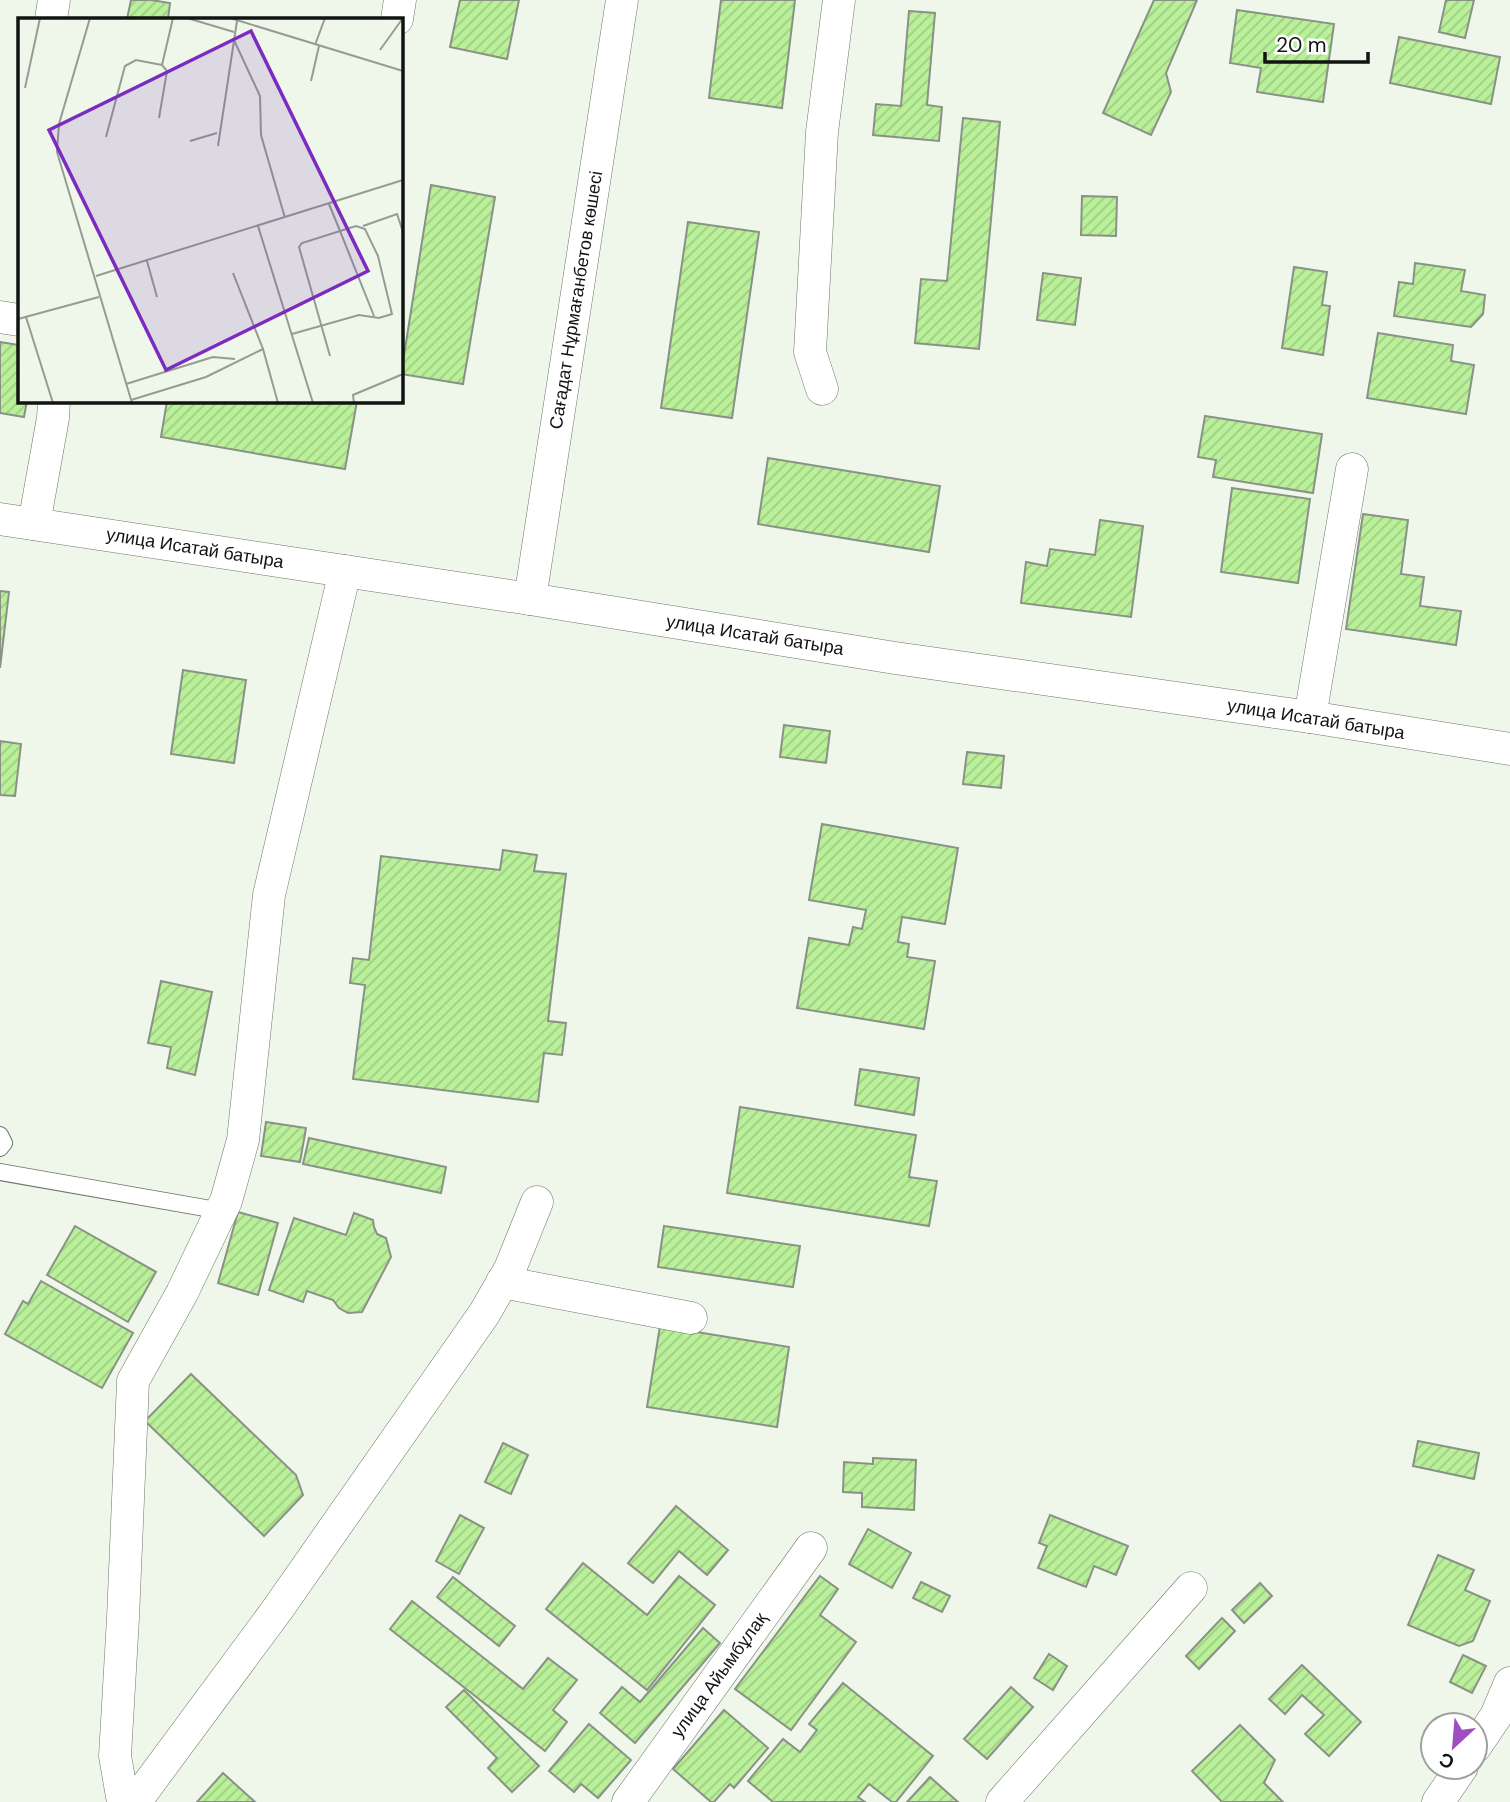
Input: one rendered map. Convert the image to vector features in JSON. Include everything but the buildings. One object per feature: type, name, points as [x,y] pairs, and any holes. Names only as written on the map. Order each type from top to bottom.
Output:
[{"type":"street","points":[[51,18],[54,0]]},
{"type":"street","points":[[397,18],[400,0]]},
{"type":"street","name":"Сағадат Нұрмағанбетов көшесі","points":[[530,599],[622,0]]},
{"type":"street","points":[[822,389],[810,352],[822,132],[839,0]]},
{"type":"street","points":[[0,317],[18,320]]},
{"type":"street","points":[[34,524],[54,402]]},
{"type":"street","points":[[1310,717],[1352,469]]},
{"type":"street","name":"улица Исатай батыра","points":[[0,519],[530,599],[909,660],[1310,717],[1510,749]]},
{"type":"street","points":[[123,1802],[115,1756],[133,1381],[182,1293],[222,1211],[243,1140],[269,895],[345,571]]},
{"type":"street","points":[[135,1802],[277,1610],[459,1350],[510,1269],[537,1202]]},
{"type":"street","points":[[502,1282],[691,1318]]},
{"type":"street","name":"улица Айымбұлақ","points":[[628,1802],[811,1548]]},
{"type":"street","points":[[1002,1802],[1191,1588]]},
{"type":"street","points":[[1489,1726],[1510,1683]]},
{"type":"street","points":[[1438,1802],[1452,1781]]},
{"type":"lane","points":[[0,1135],[4,1143],[0,1148]]},
{"type":"lane","points":[[0,1172],[222,1211]]}]
